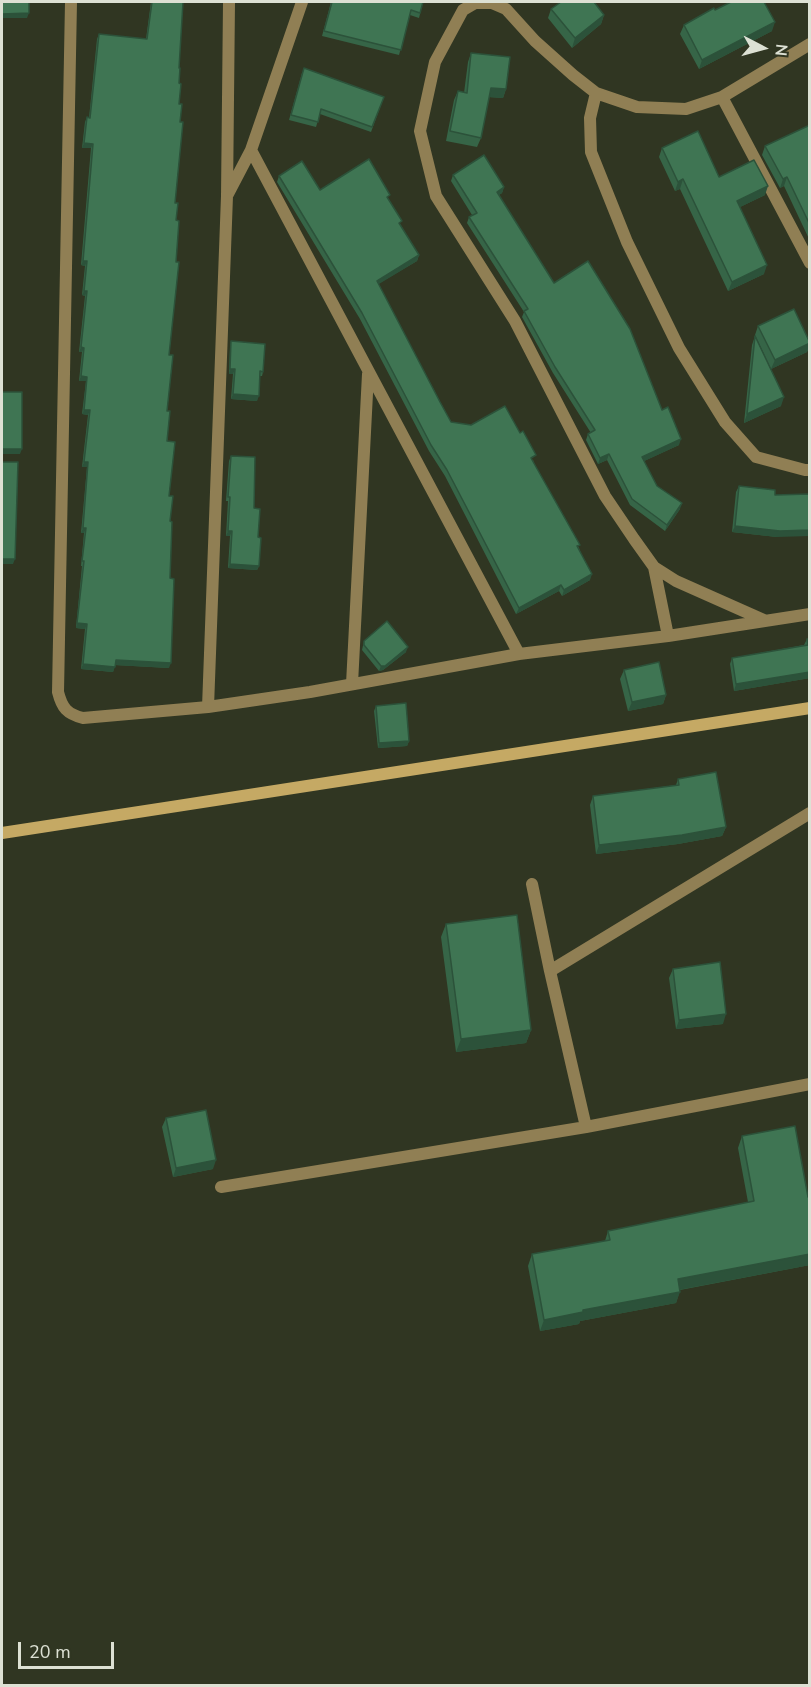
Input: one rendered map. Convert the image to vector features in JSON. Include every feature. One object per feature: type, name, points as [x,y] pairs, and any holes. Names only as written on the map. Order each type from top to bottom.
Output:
[{"type":"street","points":[[71,2],[58,692],[62,706],[71,715],[83,718],[208,707],[519,654],[668,636],[810,614]]},
{"type":"street","points":[[208,707],[226,196],[230,2]]},
{"type":"street","points":[[226,196],[251,150],[302,2]]},
{"type":"street","points":[[766,621],[676,581],[654,567],[605,496],[515,321],[436,195],[420,131],[435,62],[463,10],[475,3],[492,3],[506,9],[534,41],[596,93],[637,107],[686,109],[722,97],[810,44]]},
{"type":"street","points":[[596,93],[590,118],[591,152],[627,242],[679,348],[725,422],[756,457],[810,470]]},
{"type":"street","points":[[722,97],[810,263]]},
{"type":"street","points":[[251,150],[519,654]]},
{"type":"street","points":[[352,684],[368,373]]},
{"type":"street","points":[[654,567],[668,636]]},
{"type":"street","points":[[2,833],[364,776],[501,758],[810,708]]},
{"type":"street","points":[[550,970],[810,813]]},
{"type":"street","points":[[532,885],[586,1127]]},
{"type":"street","points":[[221,1187],[586,1127],[810,1084]]},
{"type":"building","points":[[2,2],[29,2],[29,13],[2,14]]},
{"type":"building","points":[[152,2],[183,2],[179,104],[182,104],[180,122],[183,122],[175,203],[178,203],[176,220],[179,221],[176,262],[179,262],[169,355],[173,355],[167,411],[170,411],[167,441],[175,442],[169,496],[173,496],[170,521],[172,522],[170,578],[174,579],[171,663],[116,660],[115,667],[83,664],[87,624],[77,623],[84,561],[82,561],[86,528],[83,528],[88,462],[84,462],[90,410],[84,410],[87,377],[81,376],[84,348],[81,347],[87,291],[84,291],[87,261],[83,261],[93,144],[84,143],[87,117],[90,118],[99,34],[147,39]]},
{"type":"building","points":[[332,2],[423,2],[420,13],[411,10],[401,50],[324,31]]},
{"type":"building","points":[[561,2],[594,2],[604,15],[575,38],[551,9]]},
{"type":"building","points":[[731,2],[764,2],[775,22],[702,60],[684,25],[714,8],[715,10]]},
{"type":"building","points":[[471,53],[510,57],[506,89],[491,88],[481,138],[450,131],[458,91],[467,93]]},
{"type":"building","points":[[304,68],[384,97],[372,127],[321,109],[318,122],[291,115]]},
{"type":"building","points":[[810,125],[810,225],[787,177],[783,179],[765,146]]},
{"type":"building","points":[[698,131],[719,177],[754,160],[768,186],[737,201],[767,265],[732,282],[683,179],[678,182],[662,148]]},
{"type":"building","points":[[484,155],[504,187],[497,192],[554,283],[588,261],[630,329],[662,410],[668,407],[681,439],[642,457],[657,486],[682,503],[667,525],[632,499],[609,454],[600,458],[588,434],[595,430],[555,367],[524,311],[528,309],[469,217],[477,213],[453,175]]},
{"type":"building","points":[[369,159],[390,195],[387,197],[402,221],[399,223],[419,255],[377,281],[440,402],[451,422],[471,425],[505,406],[520,433],[523,431],[536,455],[531,458],[580,545],[577,546],[592,574],[564,590],[561,585],[519,608],[362,313],[279,176],[302,161],[320,190]]},
{"type":"building","points":[[794,309],[810,343],[775,360],[758,326]]},
{"type":"building","points":[[755,336],[784,397],[747,414]]},
{"type":"building","points":[[231,341],[265,344],[263,372],[260,371],[259,396],[233,394],[235,369],[230,369]]},
{"type":"building","points":[[2,392],[22,392],[22,449],[2,449]]},
{"type":"building","points":[[231,456],[255,457],[254,508],[260,509],[259,566],[230,564],[232,531],[228,531],[230,497],[228,497]]},
{"type":"building","points":[[2,462],[18,462],[15,559],[2,559]]},
{"type":"building","points":[[739,486],[775,490],[775,495],[810,494],[810,530],[780,531],[735,526]]},
{"type":"building","points":[[387,621],[408,647],[385,666],[381,666],[364,645],[364,641]]},
{"type":"building","points":[[807,639],[810,639],[810,672],[736,684],[732,658],[808,645]]},
{"type":"building","points":[[659,662],[666,695],[632,702],[624,670]]},
{"type":"building","points":[[406,703],[409,741],[379,743],[376,706]]},
{"type":"building","points":[[716,772],[726,827],[599,845],[593,796],[679,785],[678,779]]},
{"type":"building","points":[[517,915],[531,1030],[461,1039],[446,924]]},
{"type":"building","points":[[720,962],[726,1014],[679,1020],[673,969]]},
{"type":"building","points":[[206,1110],[216,1160],[176,1168],[166,1118]]},
{"type":"building","points":[[795,1126],[808,1197],[810,1197],[810,1254],[678,1279],[680,1292],[583,1310],[583,1312],[544,1320],[532,1254],[610,1240],[608,1231],[754,1201],[742,1136]]}]
